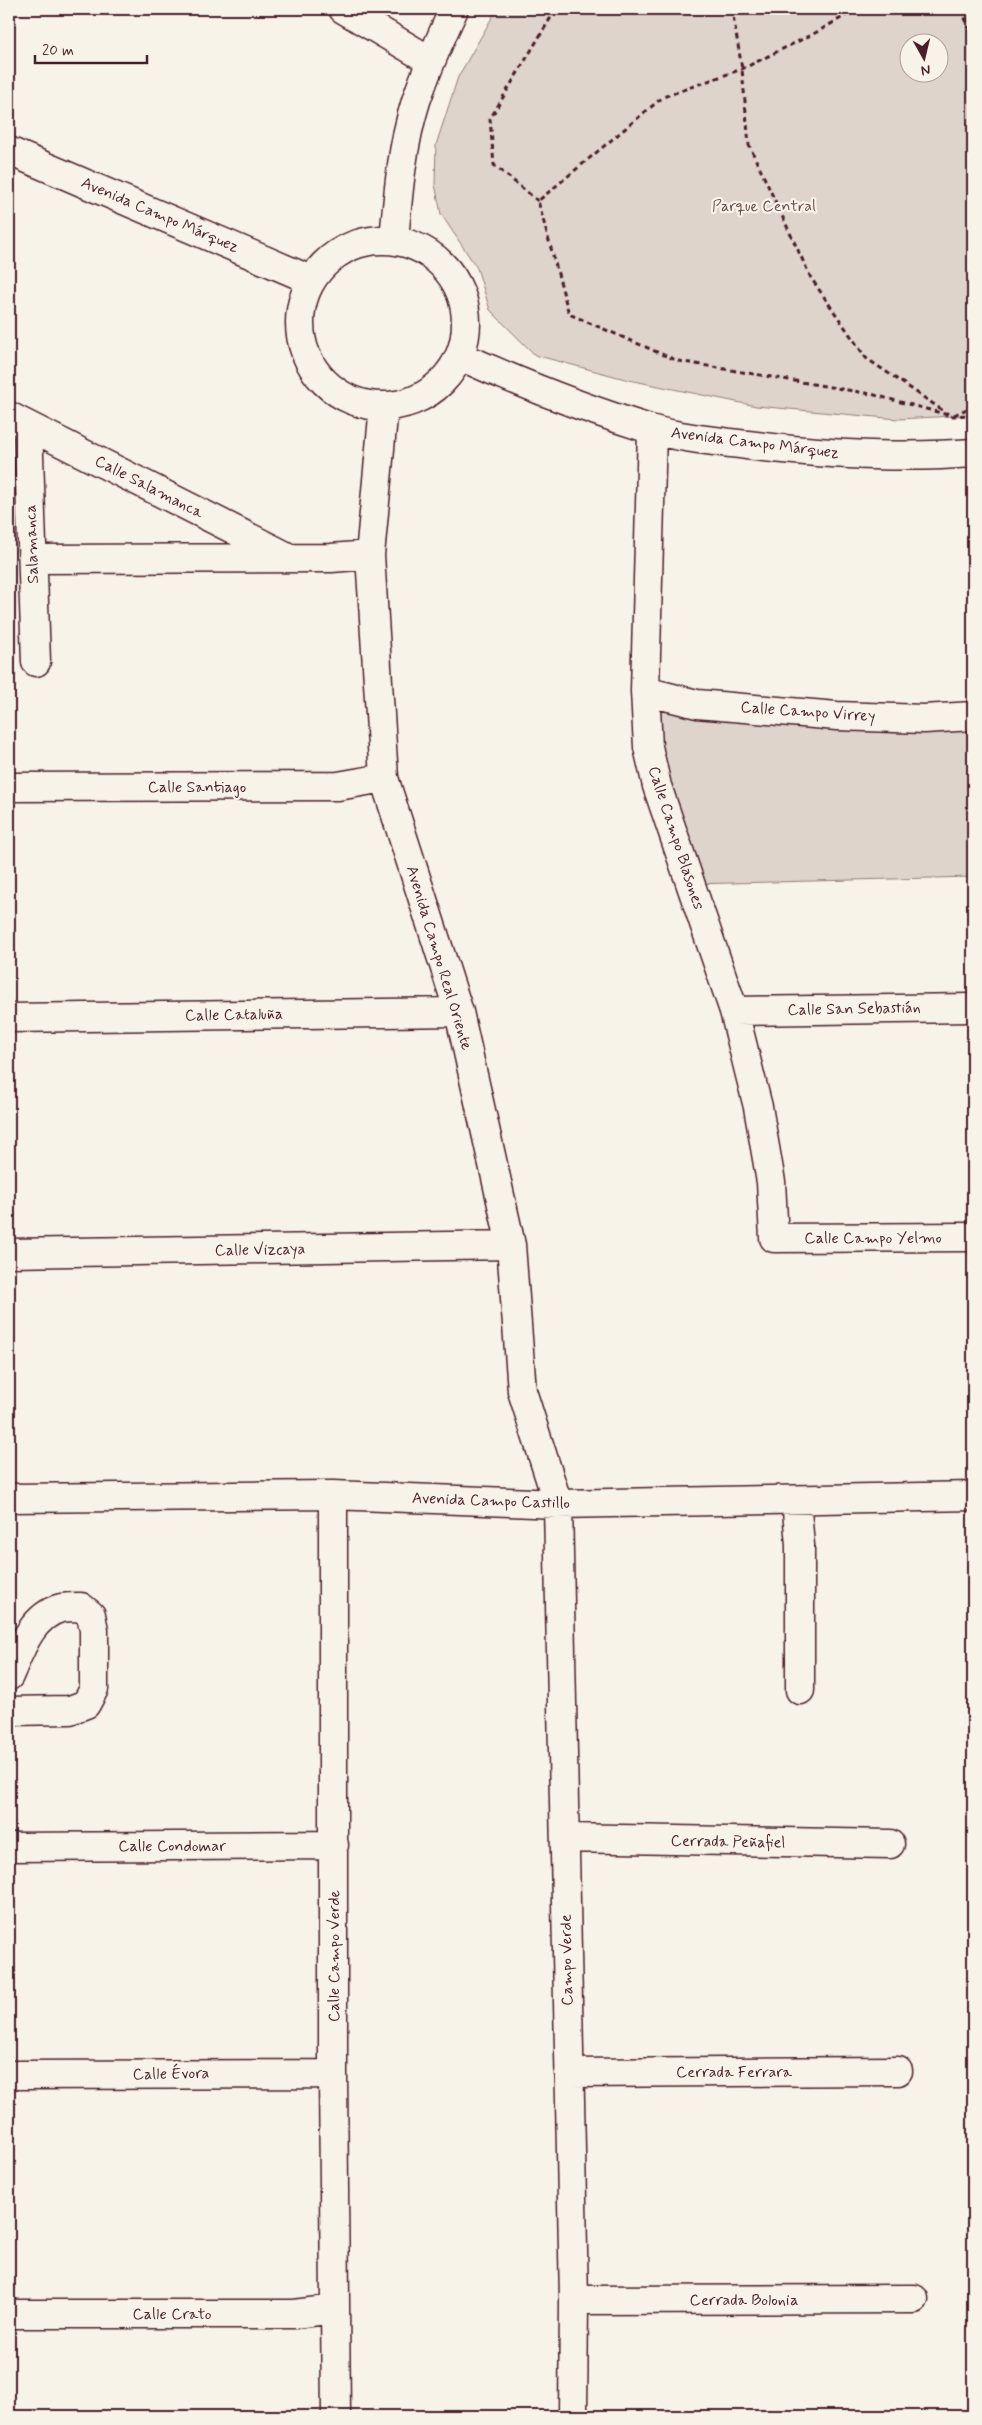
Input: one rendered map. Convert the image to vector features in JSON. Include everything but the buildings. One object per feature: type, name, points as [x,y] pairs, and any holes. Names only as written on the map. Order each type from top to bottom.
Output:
[{"type":"street","points":[[343,9],[431,62]]},
{"type":"street","points":[[394,240],[399,184],[416,103],[454,9]]},
{"type":"street","name":"Avenida Campo Márquez","points":[[9,151],[312,280]]},
{"type":"street","points":[[394,240],[423,250],[447,269],[463,296],[467,326],[460,356],[447,376],[429,392],[408,402],[384,406],[359,402],[336,392],[318,374],[305,352],[300,328],[302,303],[312,280],[333,256],[362,242],[394,240]]},
{"type":"street","name":"Avenida Campo Márquez","points":[[460,356],[532,388],[652,430],[718,442],[806,452],[865,456],[940,456],[973,453]]},
{"type":"street","name":"Avenida Campo Real Oriente","points":[[384,406],[370,556],[384,778],[459,1012],[511,1245],[522,1391],[558,1504]]},
{"type":"street","name":"Calle Salamanca","points":[[18,421],[290,558]]},
{"type":"street","name":"Salamanca","points":[[18,421],[33,559],[36,662]]},
{"type":"street","name":"Calle Campo Blasones","points":[[652,430],[645,691],[648,747],[657,786],[734,1011],[758,1107],[770,1173],[774,1238]]},
{"type":"street","name":"Calle Salamanca","points":[[33,559],[370,556]]},
{"type":"street","name":"Calle Campo Virrey","points":[[645,691],[697,704],[837,716],[924,719],[973,716]]},
{"type":"street","name":"Calle Santiago","points":[[9,787],[338,786],[384,778]]},
{"type":"street","name":"Calle San Sebastián","points":[[734,1011],[973,1008]]},
{"type":"street","name":"Calle Cataluña","points":[[9,1018],[459,1012]]},
{"type":"street","name":"Calle Campo Yelmo","points":[[774,1238],[973,1237]]},
{"type":"street","name":"Calle Vizcaya","points":[[9,1253],[511,1245]]},
{"type":"street","name":"Avenida Campo Castillo","points":[[9,1498],[333,1495],[558,1504],[973,1496]]},
{"type":"street","name":"Calle Campo Verde","points":[[333,1495],[333,2074],[336,2416]]},
{"type":"street","points":[[796,1500],[800,1545],[800,1690]]},
{"type":"street","name":"Campo Verde","points":[[558,1504],[574,2300],[573,2416]]},
{"type":"street","points":[[9,1676],[24,1641],[40,1619],[60,1608],[80,1607],[91,1615],[94,1630],[94,1689],[86,1704],[70,1710],[9,1711]]},
{"type":"street","name":"Cerrada Peñafiel","points":[[565,1838],[890,1844]]},
{"type":"street","name":"Calle Condomar","points":[[9,1846],[334,1845]]},
{"type":"street","name":"Cerrada Ferrara","points":[[570,2073],[898,2071]]},
{"type":"street","name":"Calle Évora","points":[[9,2075],[333,2074]]},
{"type":"street","name":"Cerrada Bolonia","points":[[574,2300],[914,2299]]},
{"type":"street","name":"Calle Crato","points":[[9,2314],[294,2314],[334,2308]]},
{"type":"path","points":[[556,9],[490,119],[494,165],[538,201],[569,314],[678,361],[871,394],[952,416],[973,415]]},
{"type":"path","points":[[732,9],[742,69],[748,145],[811,278],[866,358],[952,416]]},
{"type":"path","points":[[538,201],[663,97],[742,69],[815,33],[857,9]]},
{"type":"path","points":[[962,9],[970,33],[973,36]]},
{"type":"path","points":[[952,416],[973,406]]},
{"type":"green space","name":"Parque Central","points":[[497,9],[973,9],[973,415],[898,419],[756,406],[629,380],[535,355],[490,310],[477,268],[441,214],[435,184],[436,145],[458,77]]},
{"type":"green space","points":[[645,691],[973,713],[973,877],[690,884]]}]
